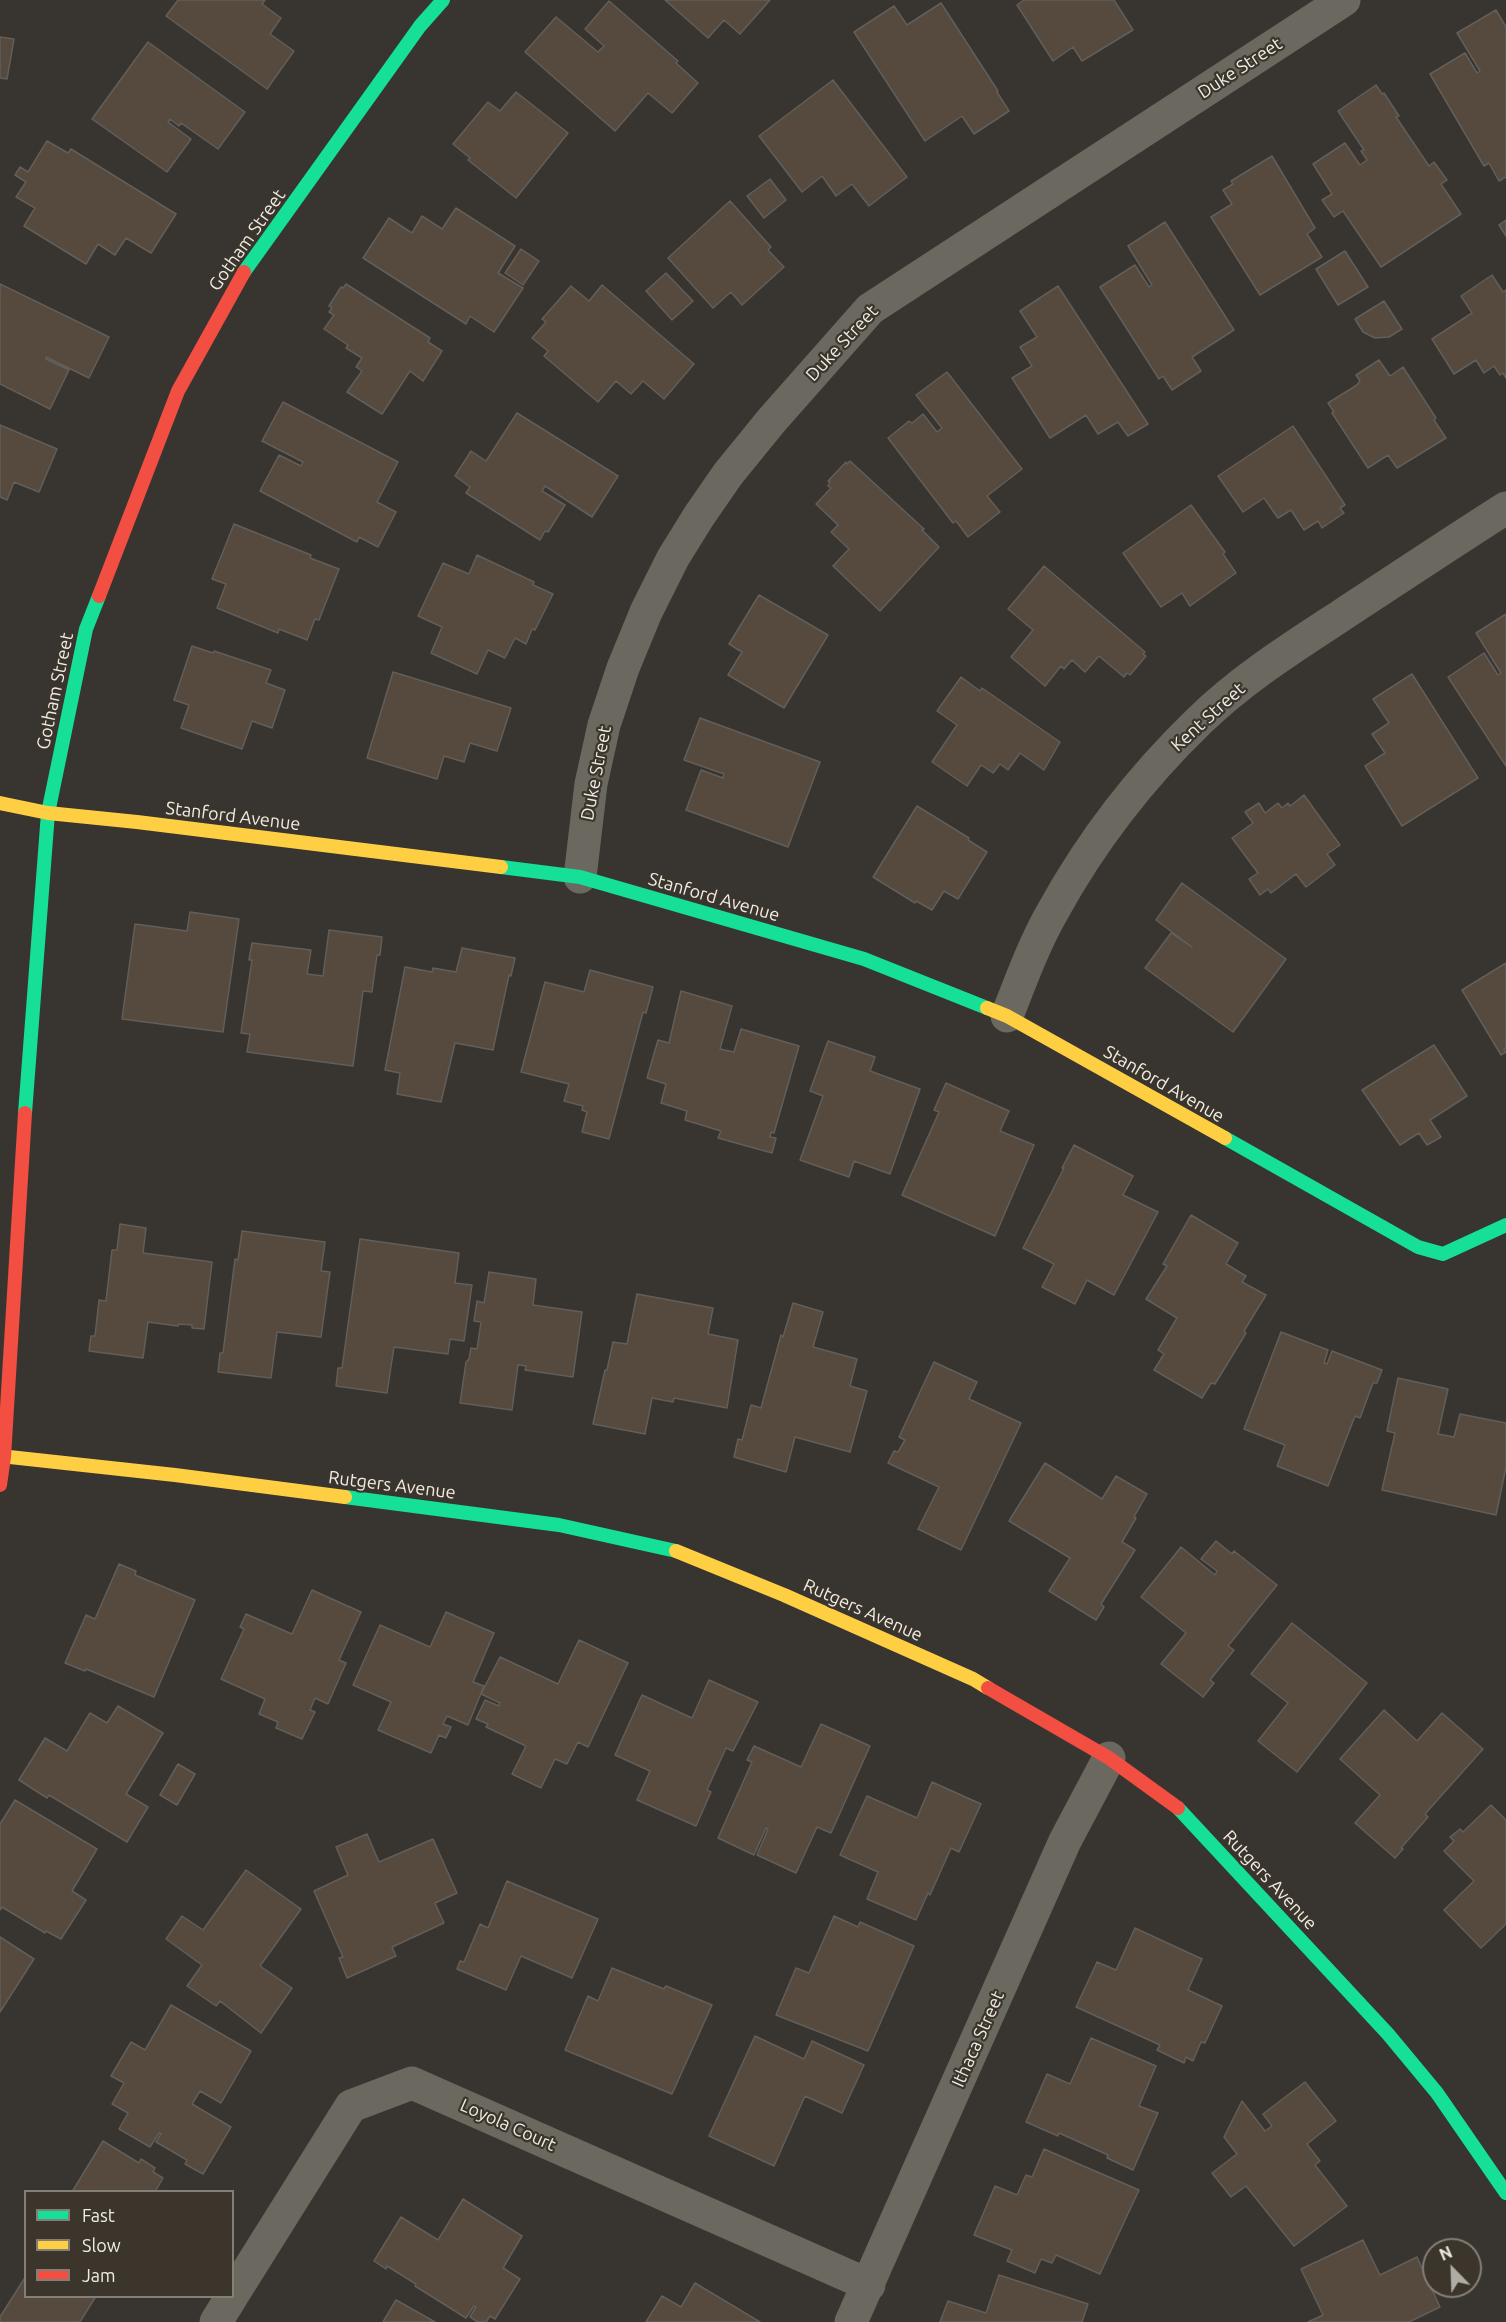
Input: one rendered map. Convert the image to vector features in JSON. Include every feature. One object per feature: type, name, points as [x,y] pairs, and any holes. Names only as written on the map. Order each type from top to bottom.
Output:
[{"type":"street","name":"Gotham Street","points":[[0,1485],[27,1079],[48,813],[86,630],[178,391],[237,282],[420,26],[443,0]]},
{"type":"street","name":"Duke Street","points":[[580,878],[591,784],[604,725],[623,668],[646,612],[673,558],[699,516],[728,474],[772,420],[870,309],[1344,0]]},
{"type":"street","name":"Kent Street","points":[[1007,1016],[1028,963],[1052,913],[1080,864],[1112,818],[1147,775],[1185,735],[1272,660],[1506,508]]},
{"type":"street","name":"Stanford Avenue","points":[[0,803],[48,813],[137,822],[580,878],[864,958],[1007,1016],[1418,1247],[1443,1254],[1506,1225]]},
{"type":"street","name":"Rutgers Avenue","points":[[2,1456],[186,1476],[559,1525],[682,1552],[974,1680],[1109,1758],[1182,1811],[1388,2034],[1437,2093],[1506,2193]]},
{"type":"street","name":"Ithaca Street","points":[[851,2322],[1065,1841],[1109,1758]]},
{"type":"street","name":"Loyola Court","points":[[234,2293],[351,2106],[412,2083],[869,2285]]},
{"type":"street","name":"Loyola Court","points":[[216,2322],[231,2298]]},
{"type":"building","points":[[178,0],[265,0],[262,4],[281,18],[270,34],[294,51],[267,89],[166,16]]},
{"type":"building","points":[[665,0],[770,0],[740,34],[724,20],[708,38]]},
{"type":"building","points":[[1024,0],[1114,0],[1133,30],[1082,61],[1073,47],[1053,61],[1017,5]]},
{"type":"building","points":[[609,1],[678,61],[676,63],[698,83],[672,113],[648,93],[615,131],[525,52],[556,17],[598,52],[604,46],[585,29]]},
{"type":"building","points":[[941,3],[1009,111],[974,134],[962,116],[925,141],[854,32],[894,6],[907,25]]},
{"type":"building","points":[[1496,10],[1506,27],[1506,177],[1499,181],[1489,163],[1484,166],[1430,74],[1465,53],[1477,73],[1480,71],[1457,33]]},
{"type":"building","points":[[0,37],[14,39],[7,79],[0,78]]},
{"type":"building","points":[[148,42],[245,112],[218,149],[181,123],[179,126],[170,119],[168,122],[191,139],[167,172],[92,119]]},
{"type":"building","points":[[833,80],[907,177],[869,206],[852,184],[836,196],[822,176],[802,192],[759,136]]},
{"type":"building","points":[[1376,85],[1382,94],[1384,93],[1399,116],[1396,117],[1429,166],[1434,162],[1447,180],[1441,184],[1461,214],[1381,267],[1343,211],[1334,217],[1322,200],[1332,194],[1313,164],[1345,143],[1360,165],[1367,160],[1361,151],[1364,150],[1338,111]]},
{"type":"building","points":[[516,92],[568,133],[516,198],[468,160],[470,158],[453,144],[488,102],[500,111]]},
{"type":"building","points":[[47,141],[68,153],[71,149],[176,214],[151,253],[126,238],[115,255],[98,244],[86,264],[24,226],[35,208],[16,197],[26,182],[15,175],[20,167],[28,172]]},
{"type":"building","points":[[1272,156],[1315,228],[1307,234],[1322,257],[1260,295],[1211,217],[1232,204],[1223,190],[1233,184],[1231,181]]},
{"type":"building","points":[[770,179],[786,200],[764,218],[747,196]]},
{"type":"building","points":[[730,201],[771,247],[768,250],[784,267],[742,305],[731,292],[713,308],[668,258]]},
{"type":"building","points":[[456,208],[515,246],[498,273],[523,288],[494,332],[470,316],[466,324],[363,258],[389,218],[412,233],[422,216],[442,229]]},
{"type":"building","points":[[1506,220],[1506,236],[1499,225]]},
{"type":"building","points":[[1165,222],[1234,330],[1192,357],[1201,371],[1172,390],[1163,376],[1159,379],[1100,287],[1135,265],[1149,287],[1152,285],[1128,246]]},
{"type":"building","points":[[521,249],[539,261],[523,285],[505,273]]},
{"type":"building","points":[[1345,251],[1368,287],[1338,305],[1316,269]]},
{"type":"building","points":[[666,273],[693,301],[672,320],[646,291]]},
{"type":"building","points":[[1492,275],[1503,292],[1506,290],[1506,378],[1503,373],[1500,375],[1494,366],[1484,373],[1476,360],[1454,374],[1432,339],[1472,313],[1461,296]]},
{"type":"building","points":[[0,284],[109,337],[89,378],[46,357],[69,370],[50,409],[0,384]]},
{"type":"building","points":[[346,284],[430,338],[428,342],[442,351],[423,381],[410,371],[382,414],[347,392],[362,371],[356,367],[362,358],[346,348],[348,345],[324,329],[334,315],[329,312],[332,308],[329,306],[341,287],[343,288]]},
{"type":"building","points":[[602,285],[694,364],[664,399],[643,381],[631,394],[616,381],[598,402],[544,356],[548,351],[532,338],[546,322],[542,319],[571,286],[589,301]]},
{"type":"building","points":[[1058,286],[1148,424],[1128,436],[1118,422],[1098,434],[1086,415],[1050,438],[1012,378],[1032,366],[1020,347],[1037,337],[1020,311]]},
{"type":"building","points":[[1384,301],[1402,329],[1389,337],[1375,338],[1363,332],[1355,319]]},
{"type":"building","points":[[1379,360],[1390,376],[1403,367],[1436,418],[1434,420],[1446,438],[1397,468],[1388,455],[1368,468],[1332,413],[1334,412],[1328,403],[1357,385],[1360,381],[1356,375]]},
{"type":"building","points":[[947,372],[1022,469],[987,496],[1000,512],[968,537],[956,521],[953,523],[888,438],[909,421],[912,423],[923,414],[937,432],[942,428],[916,395]]},
{"type":"building","points":[[283,402],[398,462],[377,502],[396,512],[378,547],[359,537],[357,542],[260,491],[279,455],[301,466],[303,462],[262,441]]},
{"type":"building","points":[[517,413],[618,476],[592,517],[545,486],[542,491],[565,505],[548,532],[545,531],[540,540],[466,493],[470,487],[455,476],[471,451],[486,461]]},
{"type":"building","points":[[0,425],[57,449],[39,492],[14,482],[7,500],[0,497]]},
{"type":"building","points":[[1293,426],[1345,505],[1340,508],[1344,513],[1322,528],[1318,521],[1304,530],[1291,510],[1278,518],[1264,498],[1243,512],[1218,476]]},
{"type":"building","points":[[850,461],[924,529],[922,530],[939,547],[880,611],[833,566],[849,549],[831,532],[838,525],[816,504],[831,488],[828,486],[830,482],[828,481],[846,462],[847,464]]},
{"type":"building","points":[[1191,505],[1225,552],[1223,554],[1236,573],[1190,606],[1182,593],[1161,607],[1123,553]]},
{"type":"building","points":[[234,524],[311,555],[310,558],[339,569],[319,620],[315,619],[307,640],[279,629],[278,633],[217,608],[226,584],[212,579]]},
{"type":"building","points":[[477,555],[534,582],[533,585],[553,594],[535,630],[532,629],[526,644],[515,638],[505,658],[488,650],[477,674],[431,653],[442,627],[418,616],[443,563],[469,574]]},
{"type":"building","points":[[1044,566],[1145,652],[1143,654],[1146,656],[1130,675],[1127,673],[1124,677],[1099,656],[1085,672],[1072,660],[1064,669],[1061,666],[1045,686],[1011,657],[1033,630],[1008,609]]},
{"type":"building","points":[[759,595],[828,635],[784,708],[728,675],[742,652],[729,644]]},
{"type":"building","points":[[1506,614],[1506,766],[1448,677],[1484,653],[1498,675],[1501,673],[1476,633]]},
{"type":"building","points":[[192,646],[271,670],[266,683],[285,690],[272,728],[252,721],[242,749],[181,728],[189,705],[174,700]]},
{"type":"building","points":[[393,672],[511,708],[497,751],[470,743],[464,762],[444,756],[437,779],[367,758]]},
{"type":"building","points":[[1412,674],[1478,778],[1402,826],[1365,766],[1385,753],[1372,734],[1389,723],[1373,699]]},
{"type":"building","points":[[961,677],[980,691],[982,688],[1060,742],[1044,770],[1020,753],[1008,770],[1000,764],[993,773],[981,765],[967,786],[932,762],[957,725],[937,711]]},
{"type":"building","points":[[700,718],[820,762],[788,847],[686,810],[701,770],[723,778],[724,774],[684,760]]},
{"type":"building","points":[[1304,795],[1340,845],[1327,854],[1335,865],[1306,887],[1296,874],[1271,893],[1268,889],[1260,895],[1249,879],[1258,873],[1232,838],[1253,823],[1245,812],[1259,803],[1265,813],[1278,803],[1282,808],[1288,803],[1290,806]]},
{"type":"building","points":[[917,806],[969,838],[968,840],[987,852],[958,899],[944,891],[932,910],[916,901],[915,903],[873,877]]},
{"type":"building","points":[[1182,883],[1286,959],[1233,1032],[1145,968],[1171,933],[1192,947],[1156,920]]},
{"type":"building","points":[[190,912],[239,919],[223,1032],[122,1019],[135,924],[187,931]]},
{"type":"building","points":[[329,930],[382,937],[372,992],[363,991],[353,1066],[247,1052],[250,1034],[241,1033],[252,960],[249,960],[252,943],[311,950],[307,974],[323,976]]},
{"type":"building","points":[[462,948],[515,958],[511,976],[509,975],[493,1050],[455,1043],[441,1102],[397,1094],[400,1073],[385,1070],[405,967],[432,972],[433,968],[456,972]]},
{"type":"building","points":[[1506,963],[1506,1048],[1504,1049],[1506,1052],[1501,1055],[1462,990]]},
{"type":"building","points":[[590,970],[653,987],[646,1013],[643,1012],[609,1139],[582,1132],[587,1112],[582,1110],[583,1106],[564,1101],[569,1084],[521,1072],[545,982],[584,992]]},
{"type":"building","points":[[681,991],[732,1006],[720,1049],[734,1052],[741,1029],[799,1046],[774,1133],[771,1132],[770,1137],[776,1138],[772,1153],[718,1138],[721,1131],[685,1120],[687,1111],[661,1103],[666,1084],[647,1078],[658,1040],[669,1043]]},
{"type":"building","points":[[828,1041],[875,1057],[870,1071],[920,1089],[890,1174],[854,1161],[849,1177],[800,1160],[823,1096],[810,1091]]},
{"type":"building","points":[[1434,1045],[1467,1096],[1430,1120],[1441,1137],[1427,1145],[1419,1133],[1400,1145],[1362,1090]]},
{"type":"building","points":[[946,1083],[1009,1111],[1000,1131],[1034,1145],[995,1236],[902,1195],[939,1112],[934,1110]]},
{"type":"building","points":[[1074,1145],[1133,1176],[1123,1195],[1158,1212],[1114,1295],[1087,1280],[1075,1304],[1042,1287],[1054,1264],[1023,1248]]},
{"type":"building","points":[[1191,1215],[1238,1243],[1226,1264],[1246,1276],[1242,1282],[1266,1295],[1215,1384],[1211,1383],[1202,1398],[1154,1370],[1164,1354],[1158,1350],[1177,1318],[1146,1299],[1167,1266],[1163,1264]]},
{"type":"building","points":[[120,1224],[146,1228],[143,1253],[212,1262],[204,1329],[192,1328],[192,1325],[179,1324],[178,1326],[148,1322],[143,1358],[89,1351],[91,1336],[95,1336],[99,1300],[106,1301],[112,1250],[117,1250]]},
{"type":"building","points":[[242,1231],[325,1242],[321,1271],[330,1272],[321,1337],[277,1332],[271,1378],[218,1372],[220,1353],[223,1353],[235,1259],[238,1260]]},
{"type":"building","points":[[360,1239],[459,1253],[455,1283],[472,1285],[464,1341],[450,1339],[448,1354],[394,1347],[387,1393],[336,1386],[338,1368],[342,1368]]},
{"type":"building","points":[[489,1272],[536,1279],[533,1305],[582,1312],[573,1377],[525,1370],[526,1366],[518,1365],[512,1410],[460,1403],[466,1362],[469,1359],[471,1348],[477,1349],[481,1322],[474,1321],[477,1301],[484,1303]]},
{"type":"building","points":[[637,1294],[713,1308],[708,1334],[738,1340],[727,1408],[674,1398],[673,1402],[652,1398],[645,1434],[593,1424],[613,1342],[627,1344]]},
{"type":"building","points":[[793,1303],[823,1312],[813,1347],[857,1359],[850,1386],[867,1391],[850,1452],[795,1437],[786,1472],[734,1457],[738,1439],[742,1440],[751,1405],[761,1408],[781,1335],[783,1337]]},
{"type":"building","points":[[1281,1332],[1328,1350],[1324,1363],[1327,1364],[1332,1351],[1382,1370],[1377,1383],[1373,1383],[1360,1418],[1355,1416],[1328,1486],[1277,1466],[1285,1445],[1244,1429]]},
{"type":"building","points":[[934,1362],[977,1382],[969,1399],[1021,1423],[961,1550],[918,1529],[939,1487],[888,1463],[894,1451],[898,1452],[905,1440],[899,1437]]},
{"type":"building","points":[[1398,1378],[1448,1389],[1438,1434],[1454,1437],[1460,1414],[1506,1423],[1506,1467],[1496,1515],[1382,1490],[1395,1433],[1387,1431]]},
{"type":"building","points":[[1045,1463],[1102,1499],[1116,1476],[1147,1494],[1122,1542],[1135,1550],[1101,1604],[1104,1607],[1096,1620],[1049,1591],[1070,1558],[1009,1521]]},
{"type":"building","points":[[1216,1541],[1232,1554],[1234,1551],[1277,1585],[1228,1646],[1234,1650],[1210,1680],[1214,1683],[1203,1697],[1161,1664],[1186,1633],[1141,1597],[1181,1547],[1215,1575],[1217,1571],[1201,1559]]},
{"type":"building","points":[[119,1564],[136,1571],[135,1575],[195,1600],[154,1697],[86,1669],[85,1671],[65,1663],[86,1615],[95,1619]]},
{"type":"building","points":[[312,1590],[361,1612],[339,1660],[346,1663],[328,1704],[315,1698],[310,1710],[315,1712],[302,1739],[276,1728],[278,1722],[259,1714],[265,1699],[221,1679],[244,1629],[240,1627],[246,1614],[292,1634]]},
{"type":"building","points":[[446,1612],[494,1633],[473,1682],[484,1686],[468,1725],[447,1716],[443,1724],[451,1727],[446,1738],[439,1735],[431,1753],[378,1730],[391,1702],[353,1685],[380,1625],[430,1647]]},
{"type":"building","points":[[1292,1623],[1367,1683],[1297,1772],[1258,1741],[1288,1703],[1251,1674]]},
{"type":"building","points":[[579,1640],[628,1663],[588,1747],[578,1742],[567,1764],[555,1759],[541,1788],[512,1774],[526,1746],[486,1727],[488,1724],[476,1719],[485,1700],[499,1706],[500,1703],[481,1694],[500,1657],[558,1684]]},
{"type":"building","points":[[709,1680],[758,1702],[733,1751],[726,1748],[707,1790],[711,1792],[696,1826],[637,1800],[650,1771],[615,1755],[642,1695],[692,1718]]},
{"type":"building","points":[[118,1706],[163,1733],[126,1794],[148,1807],[127,1842],[49,1795],[47,1798],[19,1780],[45,1738],[67,1751],[90,1713],[107,1723]]},
{"type":"building","points":[[1384,1710],[1417,1741],[1442,1713],[1483,1749],[1425,1814],[1428,1817],[1395,1858],[1355,1823],[1380,1795],[1340,1759]]},
{"type":"building","points":[[821,1724],[870,1746],[831,1833],[817,1827],[796,1873],[757,1855],[768,1829],[766,1828],[754,1855],[718,1838],[752,1762],[747,1760],[754,1746],[801,1767]]},
{"type":"building","points":[[178,1764],[195,1774],[177,1805],[160,1795]]},
{"type":"building","points":[[932,1782],[981,1804],[959,1852],[951,1848],[916,1920],[867,1899],[878,1872],[840,1855],[867,1796],[917,1818]]},
{"type":"building","points":[[15,1800],[97,1849],[72,1891],[86,1900],[61,1939],[46,1931],[45,1933],[2,1907],[0,1910],[0,1824]]},
{"type":"building","points":[[1491,1805],[1506,1820],[1506,1924],[1481,1948],[1444,1910],[1474,1881],[1444,1851],[1454,1841],[1450,1837],[1460,1829],[1463,1832]]},
{"type":"building","points":[[367,1834],[379,1862],[433,1839],[457,1893],[435,1903],[444,1923],[392,1947],[396,1956],[347,1978],[339,1958],[343,1957],[314,1891],[348,1875],[336,1847]]},
{"type":"building","points":[[246,1870],[301,1909],[260,1966],[292,1988],[261,2033],[220,2001],[216,2006],[187,1986],[202,1965],[166,1939],[182,1916],[203,1930]]},
{"type":"building","points":[[507,1881],[598,1919],[572,1978],[521,1956],[506,1990],[457,1969],[460,1961],[464,1962],[480,1924],[488,1928]]},
{"type":"building","points":[[834,1916],[858,1927],[860,1922],[914,1946],[868,2051],[776,2015],[796,1968],[809,1973]]},
{"type":"building","points":[[1135,1928],[1202,1959],[1188,1990],[1222,2006],[1205,2043],[1201,2042],[1193,2061],[1186,2057],[1184,2063],[1157,2050],[1160,2045],[1076,2007],[1097,1962],[1116,1970]]},
{"type":"building","points":[[0,1937],[34,1959],[0,2012]]},
{"type":"building","points":[[612,1968],[664,1989],[666,1986],[712,2005],[672,2094],[565,2050],[588,1996],[598,2001]]},
{"type":"building","points":[[171,2005],[251,2051],[221,2103],[200,2091],[192,2104],[231,2127],[203,2174],[185,2164],[187,2160],[156,2142],[161,2134],[159,2133],[150,2147],[119,2129],[128,2113],[112,2104],[124,2083],[111,2076],[131,2042],[145,2050]]},
{"type":"building","points":[[755,2036],[804,2059],[812,2041],[864,2065],[842,2113],[805,2096],[774,2166],[709,2136]]},
{"type":"building","points":[[1091,2038],[1156,2066],[1139,2106],[1158,2113],[1133,2170],[1107,2158],[1108,2155],[1059,2133],[1058,2136],[1026,2122],[1047,2074],[1070,2084]]},
{"type":"building","points":[[1305,2082],[1336,2121],[1307,2144],[1320,2161],[1315,2165],[1347,2206],[1294,2246],[1246,2186],[1231,2197],[1212,2173],[1237,2154],[1224,2137],[1242,2101],[1265,2131],[1272,2126],[1263,2114]]},
{"type":"building","points":[[103,2141],[139,2163],[141,2159],[155,2168],[153,2172],[163,2178],[156,2190],[73,2190]]},
{"type":"building","points":[[1044,2149],[1139,2190],[1100,2274],[1056,2255],[1052,2263],[1041,2259],[1035,2273],[1007,2261],[1012,2250],[974,2235],[995,2186],[1017,2195],[1026,2175],[1032,2177]]},
{"type":"building","points":[[463,2199],[522,2236],[503,2268],[520,2279],[495,2319],[490,2316],[486,2322],[478,2322],[470,2317],[476,2307],[474,2306],[466,2318],[387,2266],[386,2269],[374,2261],[401,2217],[438,2240]]},
{"type":"building","points":[[1363,2240],[1380,2275],[1417,2257],[1422,2268],[1422,2298],[1436,2298],[1440,2307],[1409,2322],[1308,2322],[1323,2315],[1301,2269]]},
{"type":"building","points":[[999,2275],[1088,2304],[1082,2322],[940,2322],[948,2301],[986,2313]]},
{"type":"building","points":[[24,2279],[24,2298],[95,2298],[80,2322],[0,2322],[0,2317]]},
{"type":"building","points":[[695,2283],[760,2322],[646,2322],[662,2296],[681,2307]]},
{"type":"building","points":[[396,2300],[435,2322],[383,2322]]},
{"type":"traffic: fast","points":[[244,272],[420,26],[443,0]]},
{"type":"traffic: fast","points":[[25,1113],[48,813],[86,629],[99,596]]},
{"type":"traffic: fast","points":[[501,867],[580,877],[864,959],[987,1008]]},
{"type":"traffic: fast","points":[[1225,1138],[1418,1247],[1443,1254],[1506,1225]]},
{"type":"traffic: fast","points":[[345,1497],[559,1525],[676,1551]]},
{"type":"traffic: fast","points":[[1178,1808],[1388,2034],[1437,2093],[1506,2193]]},
{"type":"traffic: slow","points":[[0,803],[48,813],[501,867]]},
{"type":"traffic: slow","points":[[987,1008],[1007,1016],[1225,1138]]},
{"type":"traffic: slow","points":[[0,1456],[345,1497]]},
{"type":"traffic: slow","points":[[676,1551],[784,1595],[973,1679],[988,1688]]},
{"type":"traffic: jam","points":[[99,596],[178,391],[244,272]]},
{"type":"traffic: jam","points":[[0,1485],[4,1457],[25,1113]]},
{"type":"traffic: jam","points":[[988,1688],[1109,1758],[1178,1808]]}]
